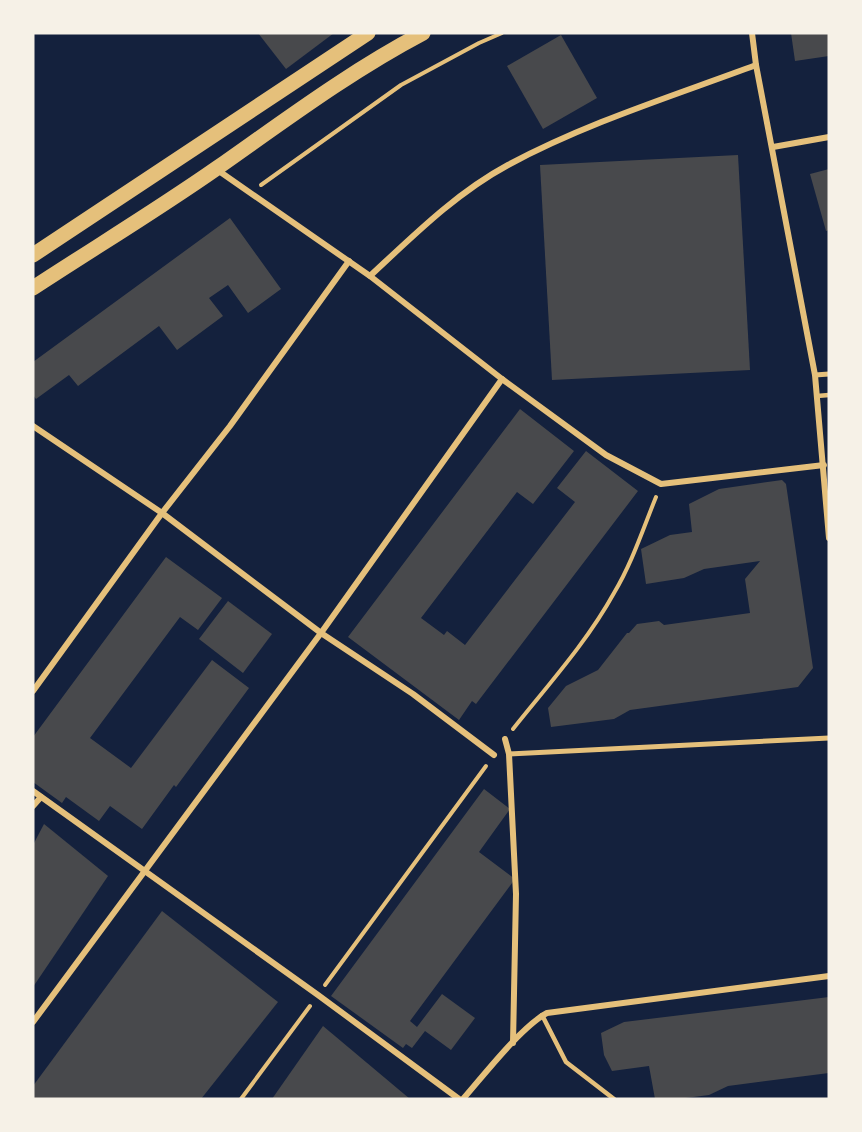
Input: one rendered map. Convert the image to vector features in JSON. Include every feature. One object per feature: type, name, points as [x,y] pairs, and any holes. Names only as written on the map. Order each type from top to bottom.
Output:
[{"type":"main road","points":[[33,255],[289,83],[368,33]]},
{"type":"main road","points":[[33,288],[216,169],[318,96],[396,47],[423,33]]},
{"type":"street","points":[[752,33],[818,396],[829,538]]},
{"type":"street","points":[[370,276],[458,197],[507,166],[584,129],[756,65]]},
{"type":"street","points":[[773,147],[829,137]]},
{"type":"street","points":[[216,169],[370,276],[502,379],[606,455],[661,484],[824,465]]},
{"type":"street","points":[[33,691],[162,513],[230,426],[349,261]]},
{"type":"street","points":[[814,375],[829,374]]},
{"type":"street","points":[[33,1022],[321,633],[502,379]]},
{"type":"street","points":[[33,426],[162,513],[321,633],[414,694],[494,755]]},
{"type":"street","points":[[509,754],[829,738]]},
{"type":"street","points":[[505,739],[509,754],[516,894],[513,1043]]},
{"type":"street","points":[[33,791],[459,1099]]},
{"type":"street","points":[[33,806],[41,797]]},
{"type":"street","points":[[463,1099],[513,1043],[542,1015],[558,1011],[829,976]]},
{"type":"lane","points":[[818,396],[829,395]]},
{"type":"lane","points":[[542,1015],[566,1062],[614,1099]]},
{"type":"path","points":[[250,193],[401,85],[502,33]]},
{"type":"path","points":[[505,739],[587,636],[614,594],[630,562],[661,484]]},
{"type":"path","points":[[241,1099],[494,755]]},
{"type":"building","points":[[258,33],[334,33],[286,69]]},
{"type":"building","points":[[791,33],[829,33],[829,56],[795,61]]},
{"type":"building","points":[[561,35],[597,98],[543,129],[507,66]]},
{"type":"building","points":[[738,155],[750,370],[552,380],[540,165]]},
{"type":"building","points":[[829,169],[829,230],[826,231],[810,174]]},
{"type":"building","points":[[230,218],[281,289],[248,313],[228,285],[209,298],[223,316],[177,350],[159,326],[78,386],[69,375],[36,399],[33,395],[33,362]]},
{"type":"building","points":[[520,409],[574,451],[533,504],[517,492],[421,618],[444,635],[447,631],[465,645],[575,502],[557,488],[586,451],[638,491],[476,704],[472,701],[459,720],[348,637]]},
{"type":"building","points":[[782,480],[786,484],[813,668],[798,687],[630,710],[614,719],[551,727],[548,708],[566,686],[598,670],[627,633],[637,624],[659,621],[664,625],[750,613],[745,579],[760,561],[704,569],[684,578],[646,584],[641,549],[670,535],[692,532],[689,504],[719,489]]},
{"type":"building","points":[[166,557],[222,598],[198,630],[180,617],[90,738],[131,768],[212,660],[249,688],[142,829],[110,806],[99,821],[66,797],[62,803],[33,782],[33,737]]},
{"type":"building","points":[[228,601],[272,634],[243,673],[199,639]]},
{"type":"building","points":[[484,789],[510,809],[479,852],[515,879],[410,1021],[417,1027],[442,994],[475,1018],[451,1050],[425,1031],[412,1048],[406,1044],[403,1048],[331,996]]},
{"type":"building","points":[[44,824],[108,876],[33,987],[33,845]]},
{"type":"building","points":[[162,911],[278,1002],[201,1099],[33,1099],[33,1086]]},
{"type":"building","points":[[829,997],[829,1073],[728,1086],[709,1095],[655,1099],[649,1066],[612,1071],[604,1055],[601,1033],[624,1022]]},
{"type":"building","points":[[323,1026],[410,1099],[272,1099]]}]
